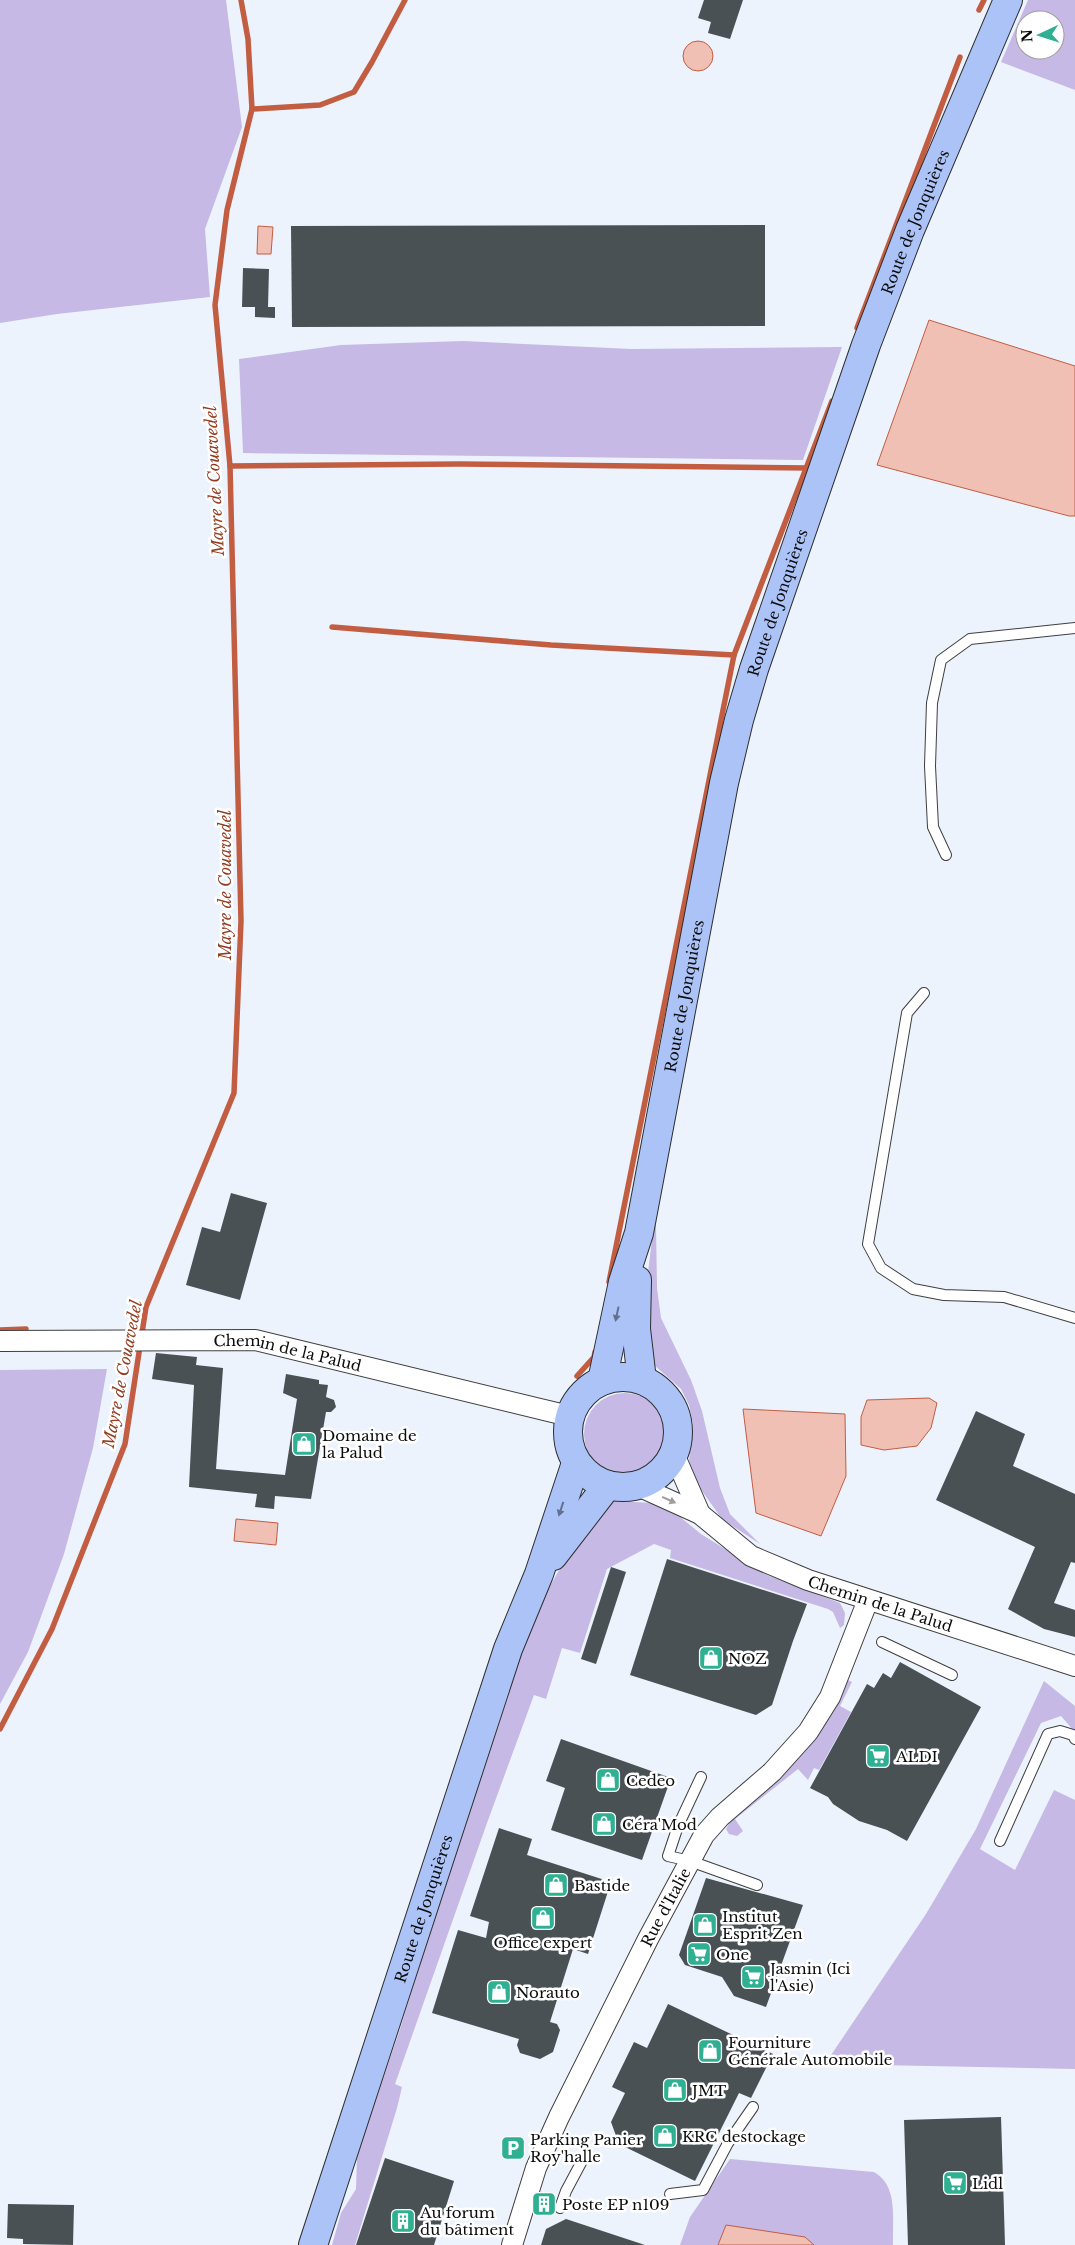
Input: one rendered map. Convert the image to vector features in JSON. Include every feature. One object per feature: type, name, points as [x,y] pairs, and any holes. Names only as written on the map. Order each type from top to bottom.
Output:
[{"type":"main road","name":"Route de Jonquières","points":[[602,1381],[624,1282],[639,1233],[724,783],[741,711],[815,489],[870,336],[910,230],[1008,0]]},
{"type":"main road","name":"Route de Jonquières","points":[[639,1233],[636,1329],[642,1380]]},
{"type":"main road","points":[[626,1377],[642,1380],[655,1387],[666,1398],[673,1410],[677,1425],[677,1440],[674,1454],[665,1468],[652,1479],[638,1486],[617,1488],[607,1486],[591,1478],[576,1463],[570,1451],[567,1434],[569,1416],[576,1401],[588,1389],[602,1381],[626,1377]]},
{"type":"main road","name":"Route de Jonquières","points":[[313,2245],[508,1649],[539,1574],[576,1463]]},
{"type":"main road","name":"Route de Jonquières","points":[[539,1574],[607,1486]]},
{"type":"street","name":"Chemin de la Palud","points":[[0,1341],[114,1339],[255,1340],[569,1416]]},
{"type":"street","name":"Chemin de la Palud","points":[[674,1454],[700,1514]]},
{"type":"street","name":"Chemin de la Palud","points":[[638,1486],[700,1514],[751,1556],[808,1580],[1075,1666]]},
{"type":"street","name":"Rue d'Italie","points":[[512,2245],[536,2168],[559,2117],[648,1939],[704,1835],[772,1772],[808,1732],[830,1697],[868,1600]]},
{"type":"lane","points":[[946,855],[932,827],[930,766],[932,703],[941,660],[970,639],[1075,628]]},
{"type":"lane","points":[[924,993],[908,1013],[868,1244],[881,1268],[913,1289],[944,1295],[1004,1297],[1075,1318]]},
{"type":"lane","points":[[882,1642],[952,1675]]},
{"type":"lane","points":[[1000,1841],[1048,1734],[1060,1730],[1073,1735],[1075,1739]]},
{"type":"lane","points":[[701,1777],[678,1826],[668,1856],[690,1861],[757,1885]]},
{"type":"lane","points":[[670,2194],[703,2190],[728,2143],[753,2107]]},
{"type":"lane","points":[[560,2208],[566,2190],[582,2161]]},
{"type":"shaded area","points":[[0,0],[226,0],[242,127],[205,229],[210,297],[57,314],[0,323]]},
{"type":"shaded area","points":[[1028,0],[1075,0],[1075,90],[1001,62],[1015,30],[1015,60],[1065,60],[1065,10],[1024,10]]},
{"type":"shaded area","points":[[698,41],[708,46],[713,56],[708,66],[698,71],[688,66],[683,56],[688,46]]},
{"type":"shaded area","points":[[258,226],[273,227],[271,254],[257,254]]},
{"type":"shaded area","points":[[929,320],[1075,366],[1075,516],[877,465]]},
{"type":"shaded area","points":[[463,341],[632,349],[842,347],[803,460],[243,453],[239,359],[341,345]]},
{"type":"shaded area","points":[[654,1222],[656,1225],[657,1288],[661,1318],[691,1380],[702,1411],[720,1488],[730,1514],[760,1544],[722,1519],[697,1484],[689,1461],[693,1424],[689,1405],[681,1389],[654,1365],[649,1356],[646,1290]]},
{"type":"shaded area","points":[[107,1369],[93,1448],[64,1554],[28,1652],[0,1704],[0,1370]]},
{"type":"shaded area","points":[[625,1393],[641,1396],[654,1405],[663,1418],[666,1434],[663,1450],[654,1463],[641,1472],[625,1475],[609,1472],[596,1463],[587,1450],[584,1434],[587,1418],[596,1405],[609,1396]]},
{"type":"shaded area","points":[[929,1398],[937,1403],[931,1428],[917,1446],[884,1450],[861,1445],[861,1417],[867,1400]]},
{"type":"shaded area","points":[[743,1409],[845,1414],[846,1476],[821,1536],[756,1513]]},
{"type":"shaded area","points":[[612,1501],[654,1503],[674,1512],[701,1534],[767,1575],[840,1603],[845,1613],[844,1625],[840,1628],[833,1612],[828,1609],[670,1558],[671,1550],[654,1544],[607,1569],[580,1653],[562,1648],[546,1699],[534,1695],[395,2084],[402,2087],[397,2108],[355,2245],[332,2245],[341,2213],[356,2189],[357,2156],[400,2029],[475,1787],[525,1640],[545,1595],[558,1572],[602,1507]]},
{"type":"shaded area","points":[[236,1519],[278,1523],[276,1545],[234,1541]]},
{"type":"shaded area","points":[[848,1680],[852,1682],[840,1706],[851,1712],[819,1770],[814,1768],[808,1780],[798,1769],[735,1819],[743,1831],[737,1836],[729,1834],[726,1829],[731,1820],[833,1709]]},
{"type":"shaded area","points":[[1044,1681],[1075,1706],[1075,1732],[1061,1716],[1041,1723],[980,1849],[1015,1870],[1054,1790],[1075,1800],[1075,2069],[825,2064],[926,1914],[976,1829]]},
{"type":"shaded area","points":[[730,2159],[874,2172],[882,2178],[891,2195],[893,2245],[680,2245],[690,2217]]},
{"type":"shaded area","points":[[726,2225],[805,2237],[814,2245],[718,2245]]},
{"type":"building","points":[[704,0],[743,0],[730,39],[708,33],[711,22],[698,18]]},
{"type":"building","points":[[765,225],[765,326],[292,327],[291,226]]},
{"type":"building","points":[[243,268],[269,269],[268,307],[275,307],[275,318],[255,317],[255,307],[242,307]]},
{"type":"building","points":[[231,1193],[267,1203],[240,1300],[186,1285],[202,1227],[220,1232]]},
{"type":"building","points":[[156,1353],[197,1357],[196,1365],[223,1368],[216,1469],[285,1475],[297,1399],[283,1393],[286,1374],[319,1380],[319,1384],[328,1385],[326,1397],[334,1400],[336,1407],[331,1412],[326,1412],[311,1499],[275,1496],[274,1509],[255,1507],[257,1494],[189,1487],[194,1385],[152,1379]]},
{"type":"building","points":[[976,1411],[1025,1434],[1013,1466],[1075,1494],[1075,1563],[1071,1562],[1054,1603],[1075,1610],[1075,1637],[1044,1629],[1008,1609],[1035,1547],[936,1500]]},
{"type":"building","name":"NOZ","points":[[667,1559],[807,1604],[772,1705],[756,1715],[630,1675]]},
{"type":"building","points":[[611,1567],[626,1572],[596,1664],[581,1659]]},
{"type":"building","name":"ALDI","points":[[900,1662],[981,1707],[907,1841],[887,1830],[859,1821],[833,1804],[828,1797],[810,1788],[867,1684],[874,1688],[883,1673],[891,1678]]},
{"type":"building","points":[[561,1739],[671,1778],[642,1860],[551,1830],[565,1788],[546,1781]]},
{"type":"building","points":[[499,1828],[532,1839],[527,1855],[611,1882],[588,1954],[573,1949],[550,2022],[557,2024],[560,2030],[553,2052],[540,2059],[520,2053],[517,2045],[519,2039],[432,2013],[458,1930],[486,1938],[489,1922],[470,1916]]},
{"type":"building","points":[[706,1878],[803,1905],[766,2007],[734,1996],[722,1977],[685,1965],[679,1955]]},
{"type":"building","points":[[668,2004],[773,2054],[751,2098],[739,2093],[695,2181],[619,2144],[611,2122],[625,2093],[612,2087],[634,2042],[647,2048]]},
{"type":"building","name":"Lidl","points":[[1001,2117],[1005,2245],[908,2245],[904,2120]]},
{"type":"building","points":[[385,2158],[454,2181],[434,2245],[356,2245]]},
{"type":"building","name":"Poste EP n109","points":[[540,2197],[552,2201],[548,2212],[536,2207]]},
{"type":"building","points":[[8,2204],[74,2205],[73,2245],[23,2244],[23,2239],[7,2238]]},
{"type":"building","points":[[566,2219],[645,2245],[541,2245],[546,2229]]},
{"type":"waterway","name":"Mayre de Couavedel","points":[[0,1729],[52,1629],[125,1444],[146,1307],[234,1093],[241,921],[230,466],[215,305],[227,210],[252,109],[248,39],[241,0]]},
{"type":"waterway","points":[[252,109],[320,105],[354,92],[405,0]]},
{"type":"waterway","points":[[979,10],[984,0]]},
{"type":"waterway","points":[[857,328],[960,57]]},
{"type":"waterway","points":[[609,1282],[734,655],[832,401]]},
{"type":"waterway","points":[[230,466],[459,464],[808,468]]},
{"type":"waterway","points":[[332,627],[551,645],[734,655]]},
{"type":"waterway","points":[[0,1330],[26,1329]]},
{"type":"waterway","points":[[577,1376],[594,1357],[595,1352]]},
{"type":"place","name":"Domaine de la Palud","points":[[304,1444]]},
{"type":"place","name":"NOZ","points":[[711,1658]]},
{"type":"place","name":"ALDI","points":[[878,1756]]},
{"type":"place","name":"Cedeo","points":[[608,1780]]},
{"type":"place","name":"Céra'Mod","points":[[604,1824]]},
{"type":"place","name":"Bastide","points":[[556,1885]]},
{"type":"place","name":"Office expert","points":[[543,1918]]},
{"type":"place","name":"Institut Esprit Zen","points":[[705,1925]]},
{"type":"place","name":"One","points":[[699,1954]]},
{"type":"place","name":"Jasmin (Ici l'Asie)","points":[[753,1977]]},
{"type":"place","name":"Norauto","points":[[499,1992]]},
{"type":"place","name":"Fourniture Générale Automobile","points":[[710,2051]]},
{"type":"place","name":"JMT","points":[[675,2090]]},
{"type":"place","name":"KRC destockage","points":[[665,2136]]},
{"type":"place","name":"Parking Panier Roy'halle","points":[[513,2148]]},
{"type":"place","name":"Lidl","points":[[955,2183]]},
{"type":"place","name":"Poste EP n109","points":[[544,2204]]},
{"type":"place","name":"Au forum du bâtiment","points":[[403,2221]]}]
